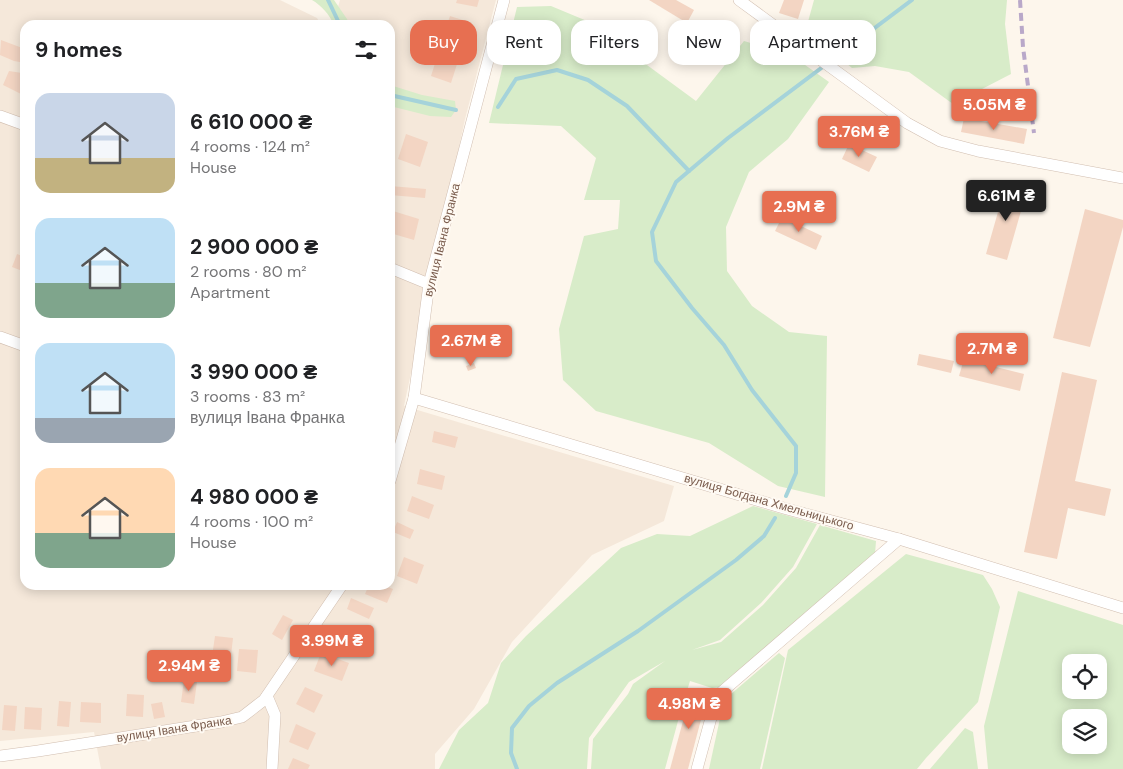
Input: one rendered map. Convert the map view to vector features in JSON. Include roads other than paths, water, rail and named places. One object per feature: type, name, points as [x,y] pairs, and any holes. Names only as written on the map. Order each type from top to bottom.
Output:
[{"type":"street","name":"вулиця Івана Франка","points":[[395,464],[414,398],[429,284],[504,0]]},
{"type":"street","points":[[739,0],[907,123],[940,141],[978,151],[1123,178]]},
{"type":"street","points":[[0,116],[20,123]]},
{"type":"street","points":[[395,270],[429,284]]},
{"type":"street","points":[[0,337],[20,344]]},
{"type":"street","name":"вулиця Богдана Хмельницького","points":[[414,398],[787,509],[899,539],[1123,608]]},
{"type":"street","points":[[697,769],[718,696],[899,539]]},
{"type":"street","name":"вулиця Івана Франка","points":[[0,756],[242,718],[264,700],[339,590]]},
{"type":"street","points":[[267,696],[275,715],[272,769]]},
{"type":"waterway","points":[[328,0],[338,20]]},
{"type":"waterway","points":[[786,496],[796,473],[796,446],[752,390],[724,345],[692,308],[656,261],[652,232],[676,182],[728,138],[912,0]]},
{"type":"waterway","points":[[498,107],[516,79],[557,70],[588,80],[627,106],[689,171]]},
{"type":"waterway","points":[[395,96],[456,110]]},
{"type":"waterway","points":[[517,769],[511,753],[512,728],[529,706],[557,683],[638,631],[736,560],[764,536],[775,518]]},
{"type":"railway","points":[[1020,0],[1023,47],[1034,133]]}]
